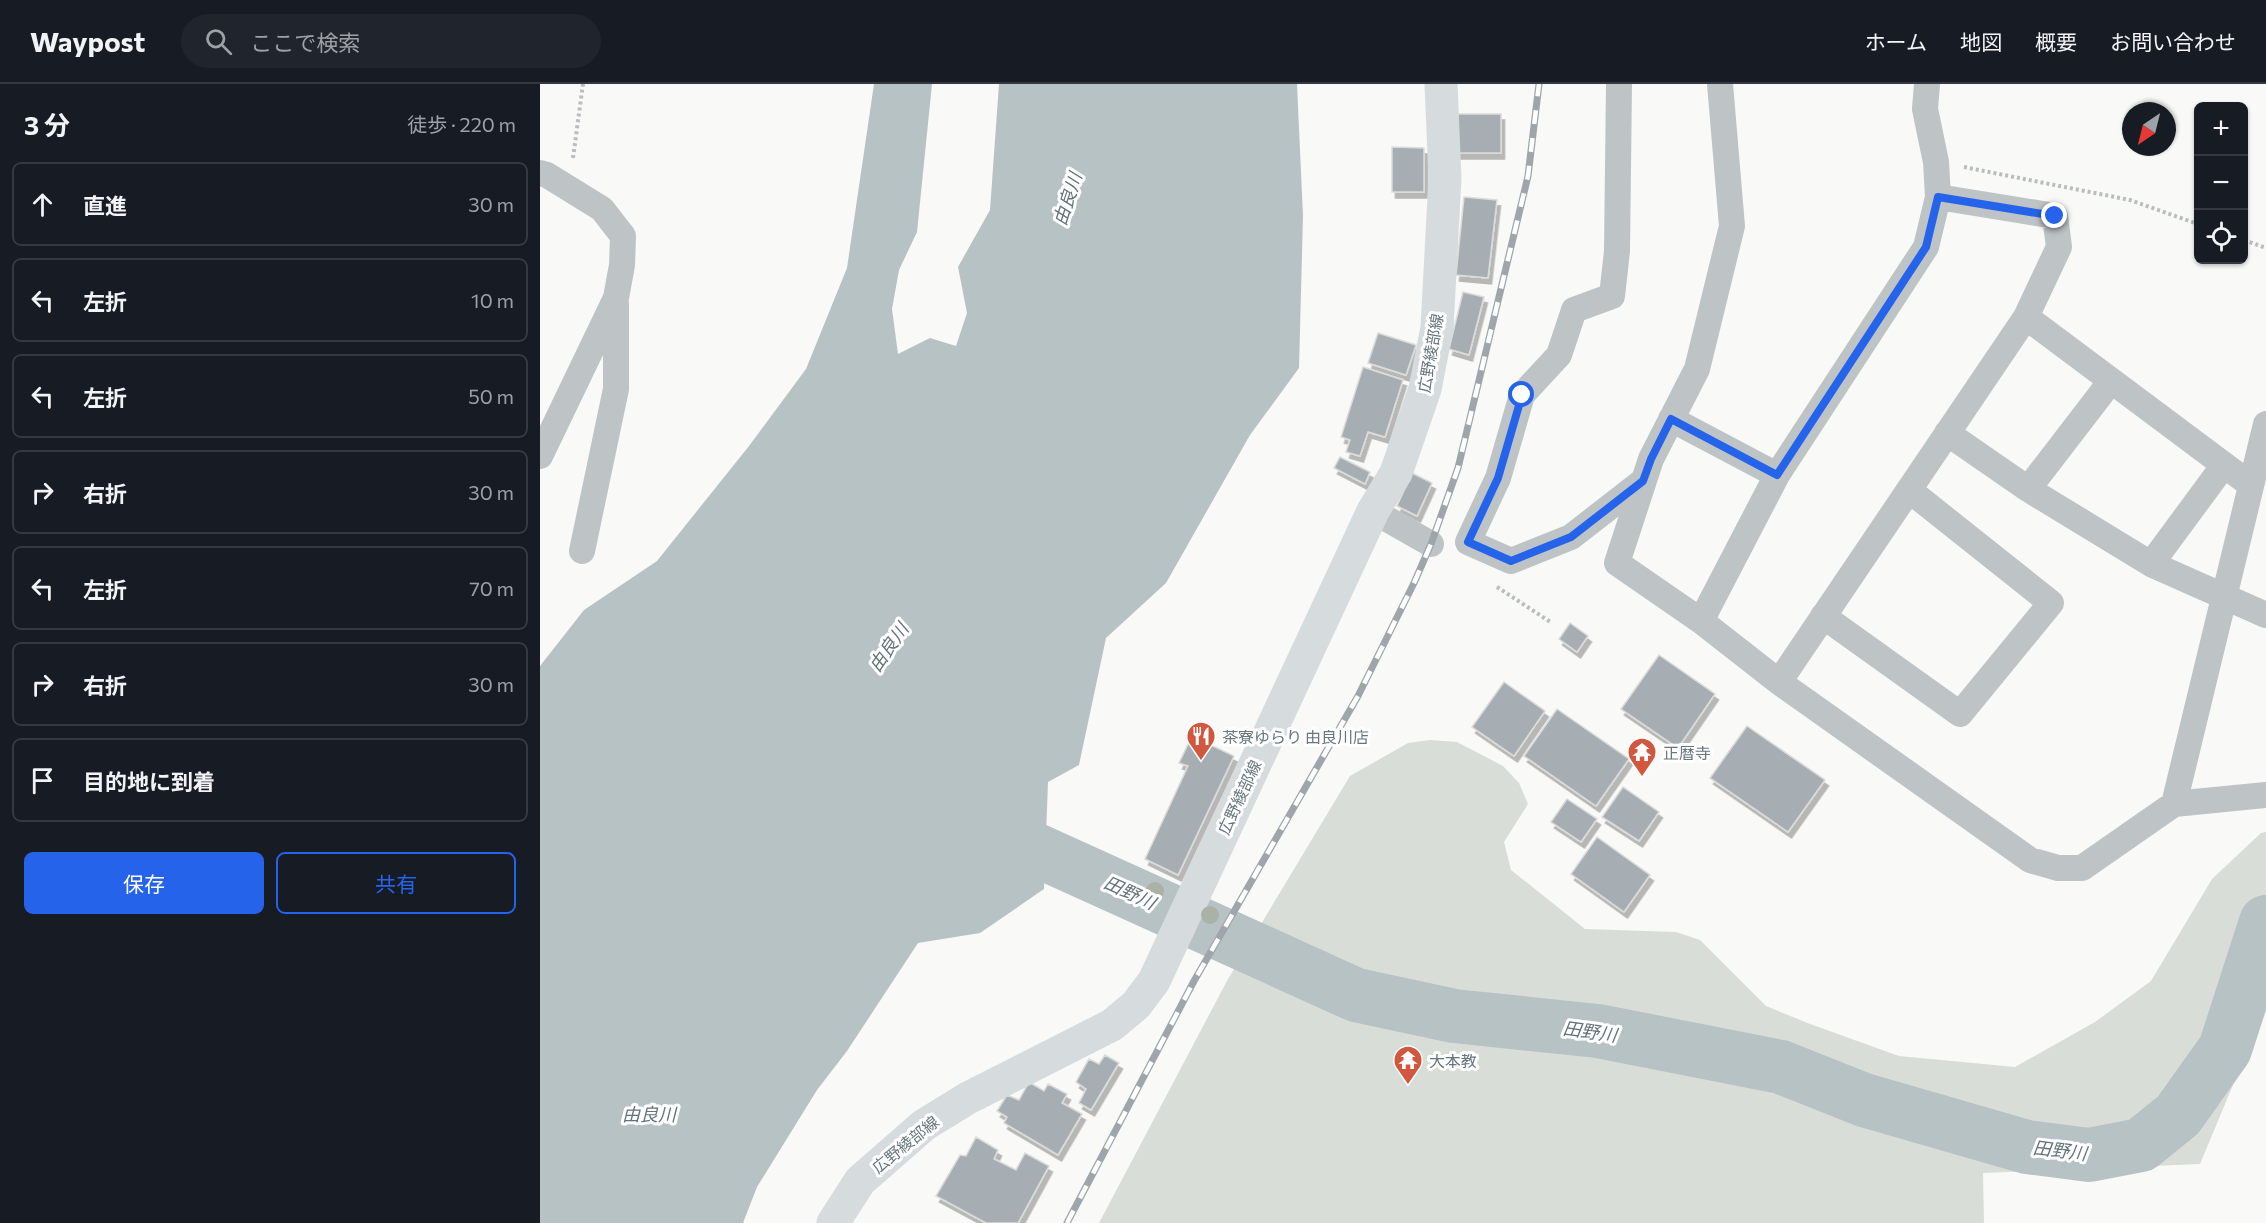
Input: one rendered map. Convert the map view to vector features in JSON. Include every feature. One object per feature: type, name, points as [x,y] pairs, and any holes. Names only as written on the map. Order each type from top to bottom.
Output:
[{"type":"main road","name":"広野綾部線","points":[[833,1223],[861,1181],[924,1125],[968,1098],[1113,1025],[1136,1005],[1154,981],[1373,511],[1396,473],[1425,389],[1437,328],[1445,178],[1441,84]]},
{"type":"street","points":[[1619,84],[1617,251],[1612,296],[1574,310],[1559,355],[1522,395],[1498,478],[1468,542],[1511,561],[1571,537],[1643,481]]},
{"type":"street","points":[[1720,84],[1732,226],[1697,369],[1651,459],[1617,563],[1701,621],[1779,681],[2030,860],[2058,868],[2082,868],[2174,804],[2266,795]]},
{"type":"street","points":[[1701,621],[1777,475],[1926,247],[1938,197],[1936,162],[1925,109],[1927,84]]},
{"type":"street","points":[[540,173],[602,209],[623,236],[622,265],[616,298],[616,389],[582,551]]},
{"type":"street","points":[[1779,681],[2026,316],[2059,247],[2055,216],[1938,197]]},
{"type":"street","points":[[540,456],[616,298]]},
{"type":"street","points":[[2026,316],[2251,485]]},
{"type":"street","points":[[2028,489],[2111,381]]},
{"type":"street","points":[[1671,419],[1777,475]]},
{"type":"street","points":[[1947,433],[2028,489],[2151,564],[2266,615]]},
{"type":"street","points":[[2174,804],[2251,485],[2265,437]]},
{"type":"street","points":[[2151,564],[2224,465]]},
{"type":"street","points":[[1823,616],[1960,714],[2051,603],[1909,490]]},
{"type":"street","points":[[1373,511],[1431,544]]},
{"type":"path","points":[[569,189],[583,84]]},
{"type":"path","points":[[2248,241],[2266,248]]},
{"type":"shaded area","points":[[1430,740],[1457,742],[1503,766],[1519,783],[1528,804],[1504,842],[1511,870],[1585,929],[1676,932],[1700,940],[1766,1006],[1899,1056],[2015,1067],[2095,1022],[2151,981],[2212,879],[2261,833],[2266,832],[2266,1006],[2200,1164],[1983,1173],[1984,1223],[1099,1223],[1228,979],[1350,776],[1408,743]]},
{"type":"water","name":"由良川","points":[[874,84],[932,84],[917,232],[899,270],[892,309],[898,354],[930,338],[956,346],[967,313],[958,267],[990,210],[999,84],[1297,84],[1303,216],[1299,368],[1250,435],[1166,583],[1106,638],[1079,765],[1048,782],[1044,889],[980,933],[918,943],[847,1051],[817,1090],[757,1187],[743,1223],[540,1223],[540,666],[584,610],[657,561],[749,446],[806,369],[847,268]]},
{"type":"building","points":[[1456,114],[1501,114],[1501,153],[1455,153]]},
{"type":"building","points":[[1392,147],[1424,148],[1424,192],[1392,192]]},
{"type":"building","points":[[1464,197],[1497,200],[1488,278],[1456,275]]},
{"type":"building","points":[[1463,292],[1484,297],[1469,355],[1449,349]]},
{"type":"building","points":[[1378,333],[1416,345],[1406,375],[1368,363]]},
{"type":"building","points":[[1363,367],[1403,380],[1385,437],[1368,432],[1360,456],[1346,452],[1350,440],[1341,437]]},
{"type":"building","points":[[1340,457],[1370,472],[1365,484],[1334,468]]},
{"type":"building","points":[[1412,473],[1432,483],[1417,516],[1397,506]]},
{"type":"building","points":[[1570,623],[1588,636],[1577,652],[1559,639]]},
{"type":"building","points":[[1659,655],[1715,694],[1678,748],[1621,709]]},
{"type":"building","points":[[1504,682],[1545,711],[1514,756],[1472,727]]},
{"type":"building","points":[[1557,709],[1629,759],[1596,806],[1524,756]]},
{"type":"building","points":[[1747,726],[1825,780],[1788,832],[1710,778]]},
{"type":"building","points":[[1192,736],[1234,756],[1178,875],[1145,859],[1188,766],[1179,763]]},
{"type":"building","points":[[1623,787],[1659,812],[1639,841],[1602,817]]},
{"type":"building","points":[[1567,799],[1597,819],[1581,842],[1551,822]]},
{"type":"building","points":[[1597,837],[1650,875],[1624,912],[1571,874]]},
{"type":"building","points":[[1105,1055],[1119,1063],[1091,1110],[1079,1103],[1086,1089],[1076,1082],[1089,1059],[1099,1064]]},
{"type":"building","points":[[1029,1082],[1044,1091],[1048,1084],[1067,1094],[1062,1103],[1082,1114],[1058,1155],[1004,1123],[1007,1117],[997,1111],[1007,1095],[1019,1100]]},
{"type":"building","points":[[976,1137],[998,1150],[994,1159],[1016,1170],[1025,1153],[1049,1166],[1018,1223],[986,1223],[936,1196],[960,1155],[966,1156]]},
{"type":"waterway","name":"田野川","points":[[979,824],[1356,995],[1454,1016],[1598,1031],[1781,1067],[1864,1100],[2027,1147],[2089,1155],[2141,1145],[2178,1115],[2225,1049],[2266,922]]},
{"type":"railway","points":[[1067,1223],[1194,981],[1358,696],[1431,544],[1458,468],[1528,176],[1539,84]]},
{"type":"place","name":"茶寮ゆらり 由良川店","points":[[1201,762]]},
{"type":"place","name":"正暦寺","points":[[1642,778]]},
{"type":"place","name":"大本教","points":[[1408,1086]]},
{"type":"route","points":[[1522,395],[1498,478],[1468,542],[1511,561],[1571,537],[1643,481],[1671,419],[1777,475],[1926,247],[1938,197],[2055,216]]}]
